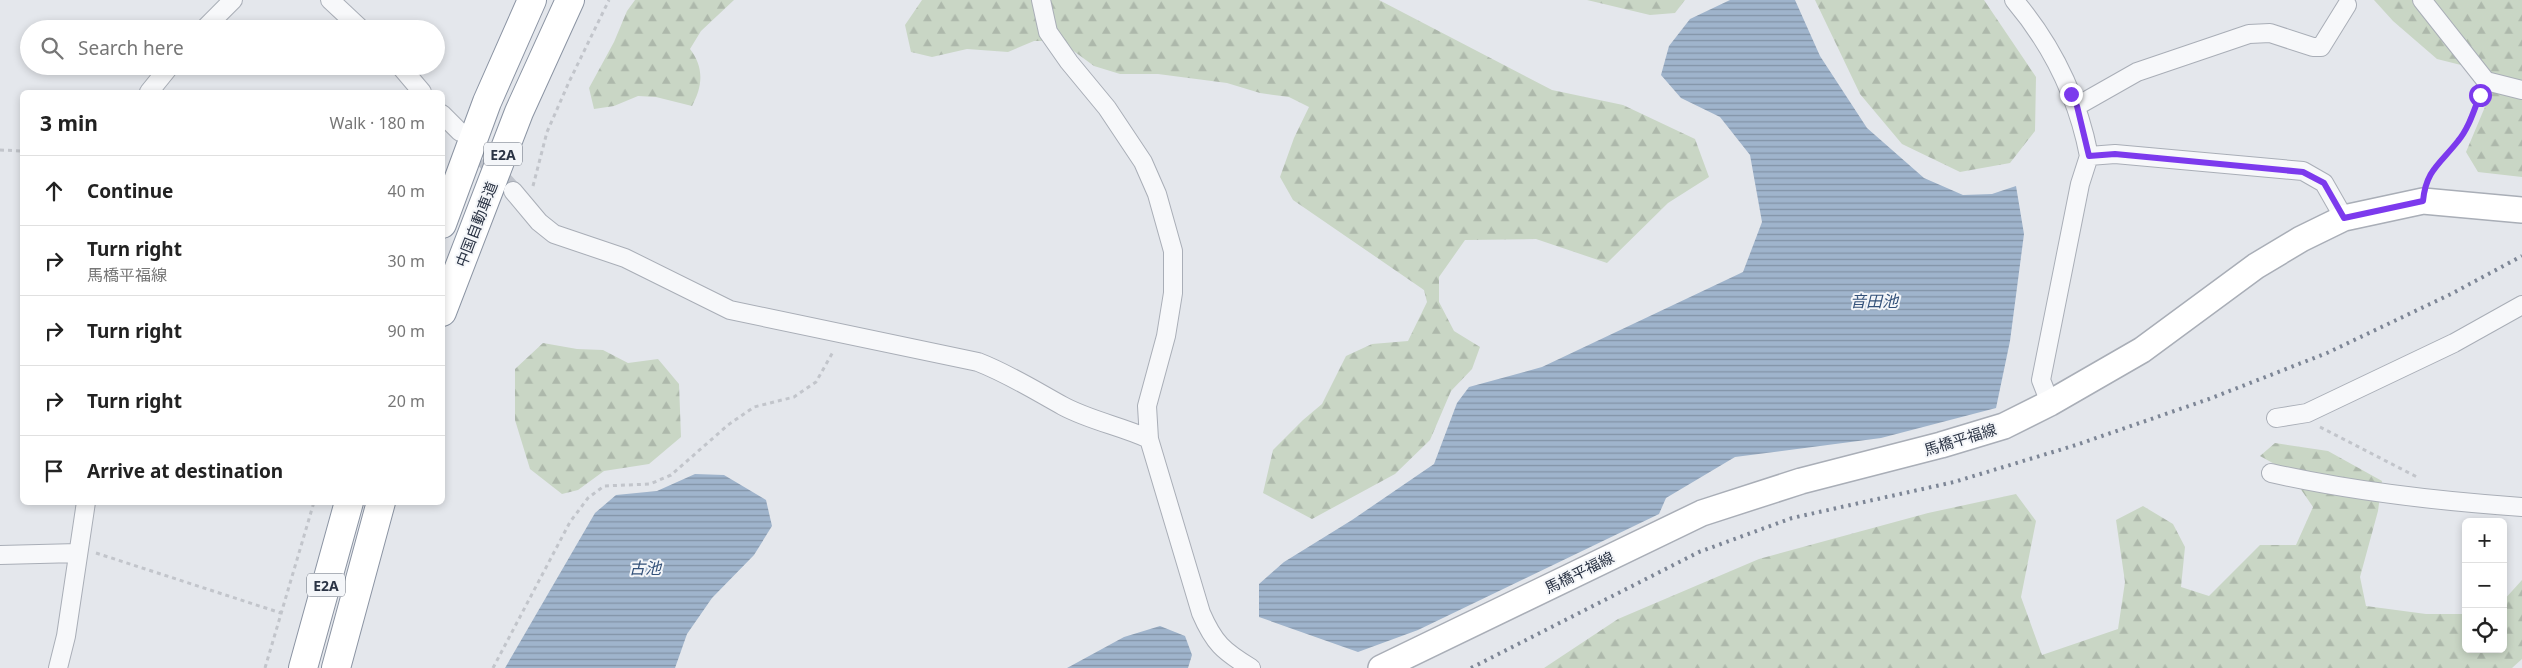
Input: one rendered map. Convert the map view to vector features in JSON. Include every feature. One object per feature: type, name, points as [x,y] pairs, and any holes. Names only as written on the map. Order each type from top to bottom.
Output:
[{"type":"highway","points":[[487,102],[522,0]]},
{"type":"highway","name":"中国自動車道","points":[[445,216],[487,102],[532,0]]},
{"type":"highway","name":"中国自動車道","points":[[445,304],[519,112],[570,0]]},
{"type":"highway","name":"E2A","points":[[303,668],[348,505]]},
{"type":"highway","name":"E2A","points":[[336,668],[380,505]]},
{"type":"main road","name":"馬橋平福線","points":[[1382,668],[1702,513],[1801,481],[1940,445],[2004,426],[2050,403],[2142,350],[2256,266],[2301,239],[2344,218],[2423,201],[2522,210]]},
{"type":"street","points":[[213,20],[233,0]]},
{"type":"street","points":[[330,0],[351,20]]},
{"type":"street","points":[[1041,0],[1048,32],[1069,62],[1107,108],[1143,162],[1157,194],[1173,251],[1172,293],[1166,336],[1147,406],[1149,440],[1201,613],[1211,637],[1234,657],[1251,668]]},
{"type":"street","points":[[2014,0],[2037,28],[2077,106],[2089,156],[2080,184],[2041,380],[2050,403]]},
{"type":"street","points":[[2422,0],[2486,80],[2522,90]]},
{"type":"street","points":[[2077,106],[2137,72],[2249,34],[2270,33],[2313,47],[2321,47],[2347,5]]},
{"type":"street","points":[[151,90],[163,75]]},
{"type":"street","points":[[408,75],[420,90]]},
{"type":"street","points":[[445,117],[460,132]]},
{"type":"street","points":[[2089,156],[2115,154],[2303,172],[2324,183],[2344,218]]},
{"type":"street","points":[[519,196],[539,222],[554,234],[625,258],[730,310],[978,362],[1032,386],[1063,406],[1086,416],[1125,428],[1149,440]]},
{"type":"street","points":[[2276,418],[2307,413],[2454,343],[2522,305]]},
{"type":"street","points":[[2271,473],[2325,485],[2422,500],[2522,507]]},
{"type":"street","points":[[58,668],[86,505]]},
{"type":"street","points":[[0,555],[78,553]]},
{"type":"path","points":[[519,196],[532,190],[548,132],[569,82],[609,0]]},
{"type":"path","points":[[2423,201],[2424,185],[2433,168],[2459,140],[2486,80]]},
{"type":"path","points":[[0,150],[20,151]]},
{"type":"path","points":[[493,668],[570,522],[588,498],[604,486],[650,484],[671,475],[728,425],[754,406],[794,397],[816,382],[833,356],[838,332]]},
{"type":"path","points":[[2307,413],[2311,422],[2420,479]]},
{"type":"path","points":[[265,668],[313,505]]},
{"type":"path","points":[[78,553],[97,554],[281,613]]},
{"type":"green space","points":[[635,0],[734,0],[701,31],[690,49],[695,56],[700,70],[700,84],[692,106],[656,97],[638,96],[614,106],[594,109],[589,88],[614,42],[627,11]]},
{"type":"green space","points":[[922,0],[1379,0],[1552,90],[1623,105],[1695,139],[1709,177],[1668,203],[1607,263],[1536,239],[1465,240],[1439,277],[1439,302],[1454,331],[1480,347],[1472,369],[1451,391],[1430,440],[1395,474],[1312,519],[1263,493],[1273,450],[1322,404],[1346,356],[1372,344],[1408,341],[1427,302],[1424,290],[1293,200],[1280,177],[1294,138],[1309,107],[1289,97],[1260,93],[1227,83],[1158,74],[1120,74],[1094,66],[1060,41],[1034,41],[1008,52],[967,49],[932,57],[911,52],[905,25]]},
{"type":"green space","points":[[1587,0],[1685,0],[1675,13],[1650,15]]},
{"type":"green space","points":[[1815,0],[1984,0],[2036,77],[2035,131],[2010,163],[1960,172],[1902,144],[1860,94]]},
{"type":"green space","points":[[2374,0],[2522,0],[2522,177],[2478,172],[2466,152],[2487,102],[2475,78],[2461,65],[2437,59],[2393,21]]},
{"type":"green space","points":[[543,343],[577,349],[603,350],[628,363],[658,359],[679,384],[681,437],[649,464],[604,471],[578,490],[562,494],[530,469],[515,420],[515,369]]},
{"type":"green space","points":[[2275,443],[2328,451],[2382,481],[2378,511],[2360,577],[2366,606],[2426,614],[2462,614],[2462,653],[2507,653],[2507,597],[2522,580],[2522,659],[2512,668],[1544,668],[1618,619],[1759,559],[1928,513],[2016,494],[2036,521],[2021,597],[2042,655],[2118,629],[2125,582],[2116,520],[2143,506],[2173,524],[2185,547],[2181,587],[2209,596],[2260,545],[2296,545],[2313,507],[2289,472],[2260,456]]},
{"type":"water","name":"音田池","points":[[1730,0],[1795,0],[1820,56],[1867,128],[1924,178],[1963,195],[1992,194],[2016,186],[2024,234],[2010,341],[1996,408],[1881,438],[1735,457],[1666,498],[1659,514],[1418,630],[1358,652],[1259,617],[1259,584],[1284,562],[1352,520],[1434,464],[1457,403],[1469,387],[1542,367],[1743,272],[1762,222],[1750,155],[1720,117],[1681,98],[1661,75],[1669,46],[1690,19]]},
{"type":"water","name":"古池","points":[[695,474],[724,475],[766,500],[772,526],[754,555],[712,598],[687,634],[675,668],[505,668],[595,513],[616,495],[657,491]]},
{"type":"water","points":[[1160,626],[1185,636],[1192,655],[1188,668],[1067,668],[1124,637]]},
{"type":"tunnel","points":[[466,138],[513,191]]},
{"type":"railway","points":[[1471,668],[1699,552],[1792,518],[1954,482],[2076,445],[2209,399],[2327,353],[2451,294],[2522,256]]},
{"type":"route","points":[[2071,94],[2077,106],[2089,156],[2115,154],[2303,172],[2324,183],[2344,218],[2423,201],[2424,185],[2433,168],[2459,140],[2480,95]]}]
